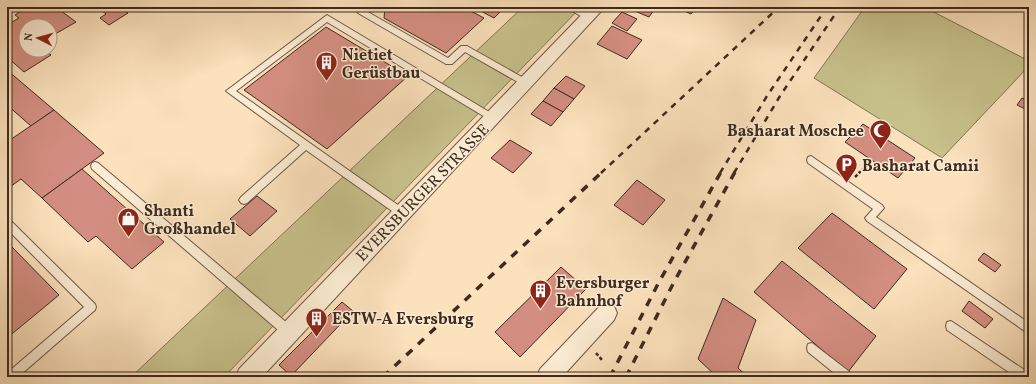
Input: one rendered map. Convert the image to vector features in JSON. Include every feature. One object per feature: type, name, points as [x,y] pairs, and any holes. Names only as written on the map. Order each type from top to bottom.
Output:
[{"type":"street","name":"EVERSBURGER STRASSE","points":[[247,377],[593,12]]},
{"type":"street","points":[[548,377],[607,313]]},
{"type":"lane","points":[[569,7],[593,12]]},
{"type":"lane","points":[[361,11],[449,62],[464,48],[526,83]]},
{"type":"lane","points":[[402,213],[230,91],[327,18],[493,118]]},
{"type":"lane","points":[[244,200],[306,145]]},
{"type":"lane","points":[[811,160],[879,208],[870,218],[1029,329]]},
{"type":"lane","points":[[95,166],[289,332]]},
{"type":"lane","points":[[7,223],[91,307],[10,377]]},
{"type":"lane","points":[[951,326],[1024,377]]},
{"type":"lane","points":[[812,348],[847,377]]},
{"type":"path","points":[[847,186],[871,160]]},
{"type":"shaded area","points":[[523,7],[581,7],[224,377],[131,377]]},
{"type":"shaded area","points":[[865,7],[924,7],[1029,61],[1029,66],[942,158],[814,78]]},
{"type":"building","points":[[16,7],[56,7],[76,22],[58,32],[58,18],[19,18],[15,15],[21,11]]},
{"type":"building","points":[[97,7],[120,7],[128,13],[109,25],[100,18],[106,14]]},
{"type":"building","points":[[385,7],[463,7],[484,18],[446,53],[384,18]]},
{"type":"building","points":[[473,7],[505,7],[494,18]]},
{"type":"building","points":[[631,7],[656,7],[649,17],[630,9]]},
{"type":"building","points":[[676,7],[697,7],[691,14]]},
{"type":"building","points":[[622,12],[637,19],[627,31],[612,23]]},
{"type":"building","points":[[18,19],[18,58],[46,58],[24,72],[7,57],[7,25]]},
{"type":"building","points":[[612,26],[642,40],[627,59],[597,44]]},
{"type":"building","name":"Nietiet Gerüstbau","points":[[326,27],[408,76],[327,149],[244,90]]},
{"type":"building","points":[[7,70],[54,110],[31,126],[7,105]]},
{"type":"building","points":[[566,76],[585,86],[574,99],[554,88]]},
{"type":"building","points":[[554,88],[574,99],[563,112],[543,101]]},
{"type":"building","points":[[1022,98],[1029,102],[1029,111],[1017,105]]},
{"type":"building","points":[[543,101],[563,112],[551,126],[531,114]]},
{"type":"building","points":[[54,110],[104,153],[42,198],[21,179],[7,189],[7,142]]},
{"type":"building","name":"Basharat Moschee","points":[[863,124],[915,158],[898,178],[845,142]]},
{"type":"building","points":[[510,140],[532,153],[513,173],[491,158]]},
{"type":"building","points":[[82,169],[164,242],[132,269],[96,236],[88,242],[42,198]]},
{"type":"building","points":[[637,180],[665,200],[643,225],[614,205]]},
{"type":"building","points":[[257,196],[277,211],[250,236],[230,219]]},
{"type":"building","points":[[832,213],[907,269],[874,309],[798,248]]},
{"type":"building","points":[[11,246],[59,295],[7,338],[7,249]]},
{"type":"building","points":[[984,253],[1001,265],[995,272],[978,260]]},
{"type":"building","points":[[782,261],[876,336],[848,372],[754,292]]},
{"type":"building","name":"Eversburger Bahnhof","points":[[561,267],[586,289],[520,357],[495,332]]},
{"type":"building","points":[[723,298],[756,320],[738,368],[748,377],[717,377],[698,359]]},
{"type":"building","points":[[969,301],[993,319],[985,328],[962,311]]},
{"type":"building","name":"ESTW-A Eversburg","points":[[342,302],[353,311],[291,376],[279,365]]},
{"type":"railway","points":[[601,173],[779,7]]},
{"type":"railway","points":[[720,173],[767,96],[827,7]]},
{"type":"railway","points":[[734,173],[780,96],[840,7]]},
{"type":"railway","points":[[383,377],[602,172]]},
{"type":"railway","points":[[610,377],[659,282],[721,172]]},
{"type":"railway","points":[[626,377],[674,282],[735,172]]},
{"type":"place","name":"Nietiet Gerüstbau","points":[[326,82]]},
{"type":"place","name":"Basharat Moschee","points":[[880,150]]},
{"type":"place","name":"Basharat Camii","points":[[846,184]]},
{"type":"place","name":"Shanti Großhandel","points":[[129,238]]},
{"type":"place","name":"Eversburger Bahnhof","points":[[541,310]]},
{"type":"place","name":"ESTW-A Eversburg","points":[[316,338]]}]
